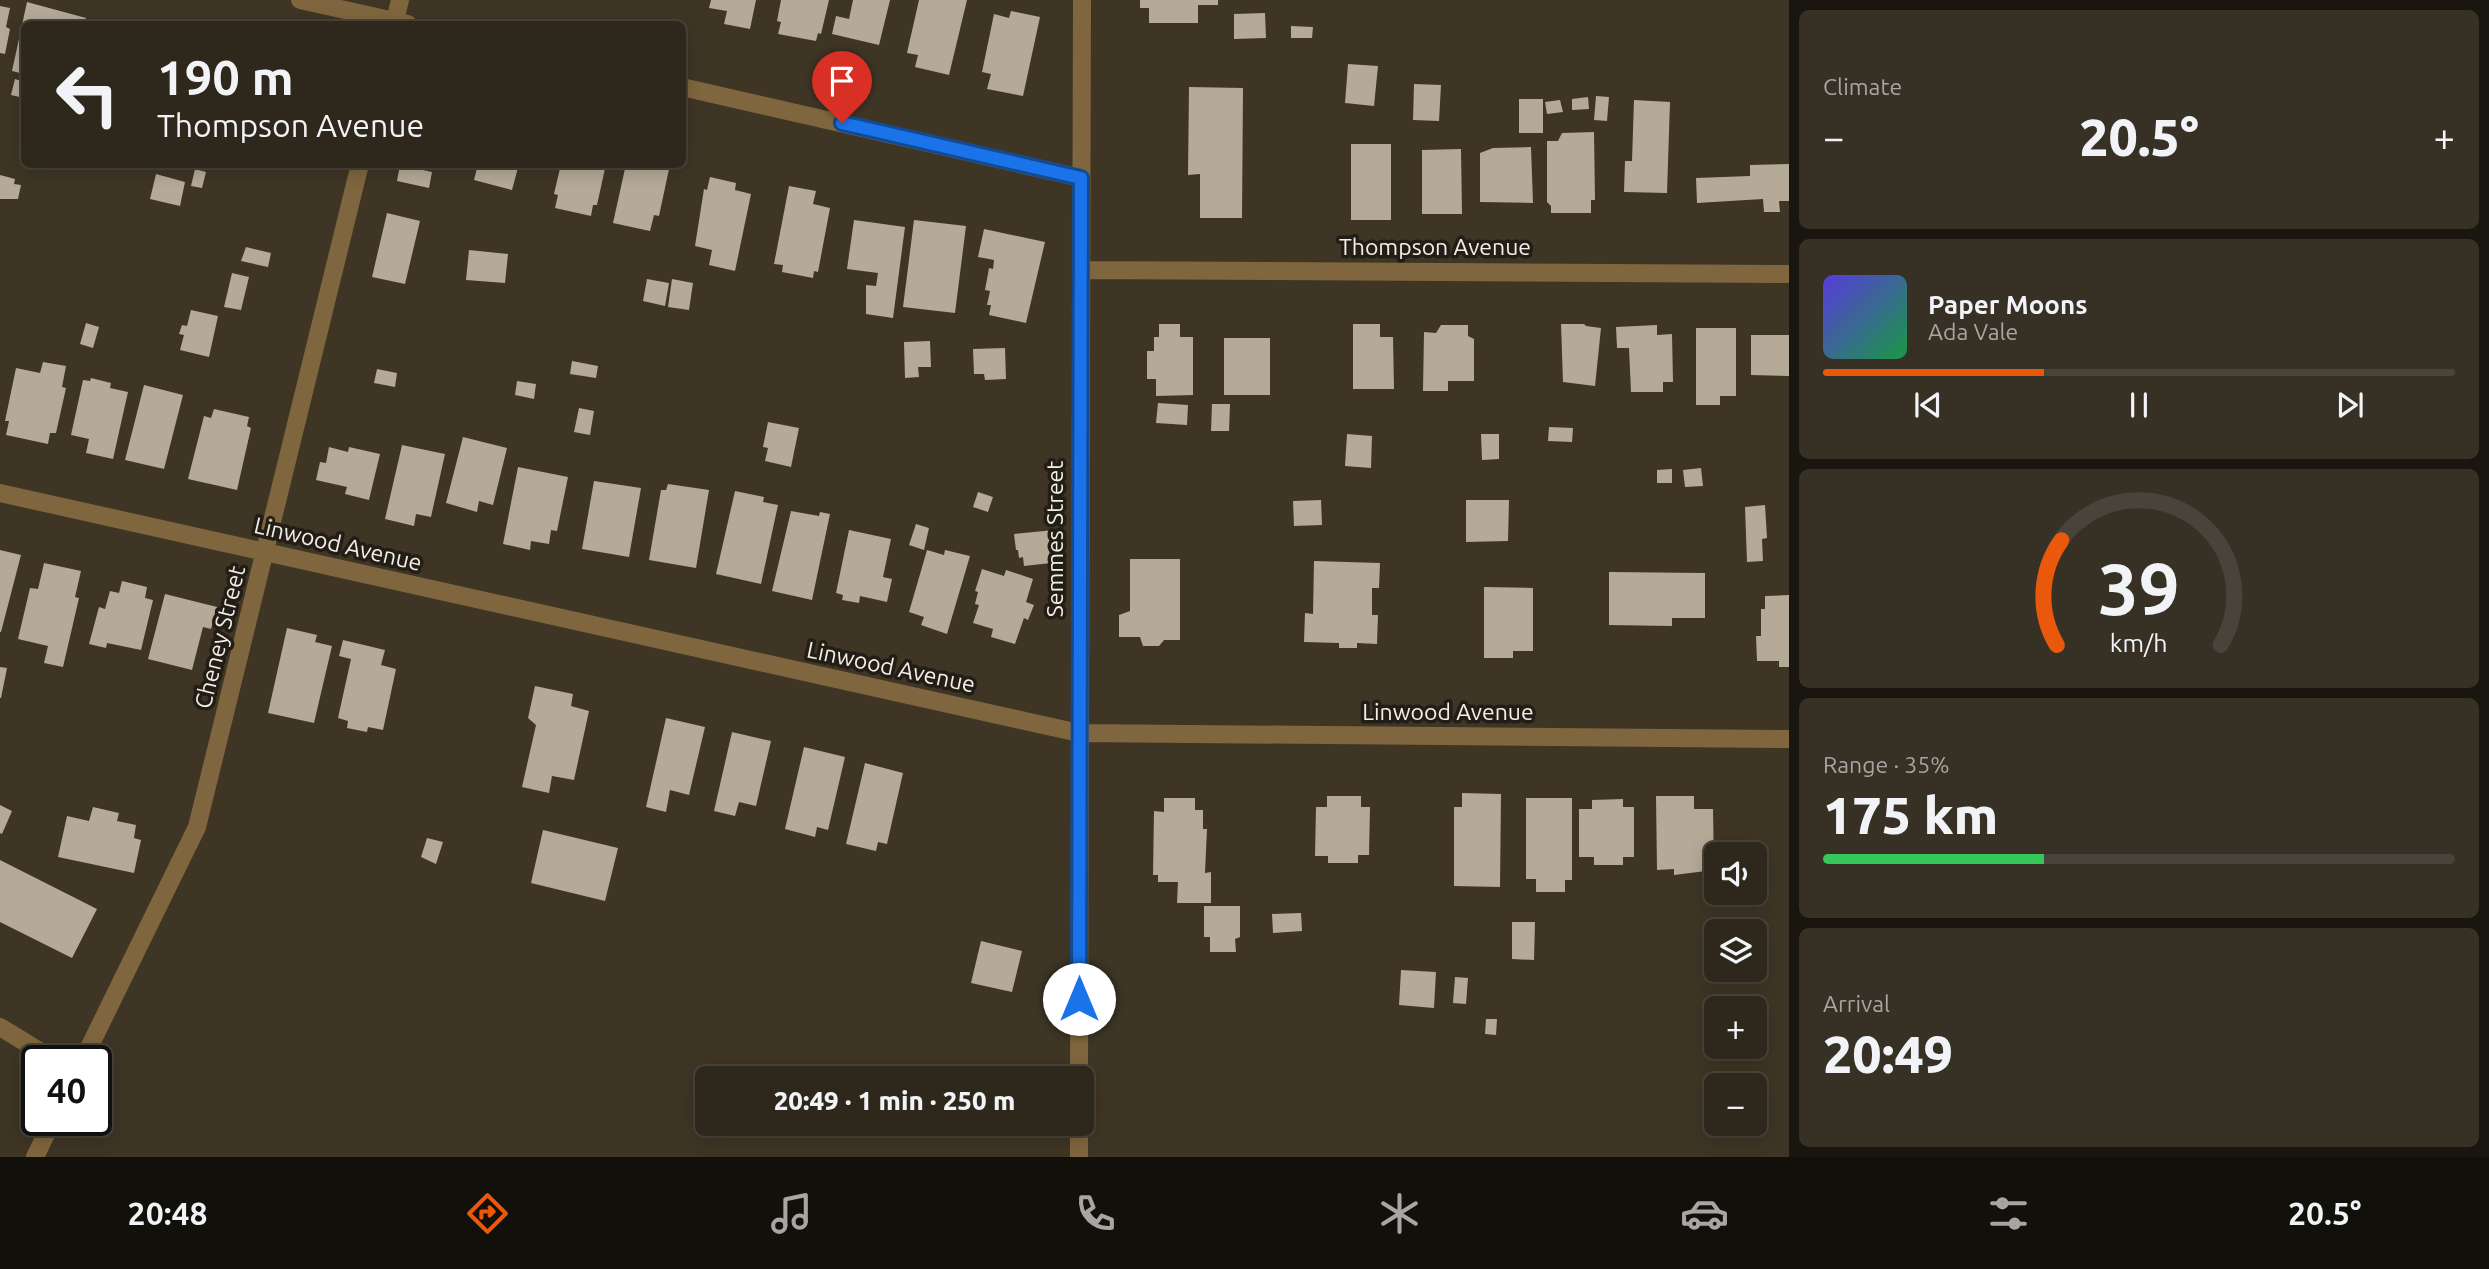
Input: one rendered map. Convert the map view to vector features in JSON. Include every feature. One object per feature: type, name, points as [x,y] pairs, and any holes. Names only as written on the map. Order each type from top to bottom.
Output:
[{"type":"street","points":[[300,0],[387,21]]},
{"type":"street","points":[[399,21],[400,0]]},
{"type":"street","name":"Semmes Street","points":[[1079,1066],[1082,0]]},
{"type":"street","points":[[686,88],[1081,178]]},
{"type":"street","name":"Cheney Street","points":[[90,1045],[197,827],[359,168]]},
{"type":"street","name":"Thompson Avenue","points":[[1081,270],[1789,274]]},
{"type":"street","name":"Linwood Avenue","points":[[0,493],[1079,733],[1789,739]]},
{"type":"street","points":[[0,1027],[29,1045]]},
{"type":"street","points":[[35,1157],[45,1136]]},
{"type":"street","points":[[1079,1136],[1079,1157]]},
{"type":"building","points":[[711,0],[756,0],[750,29],[724,24],[727,11],[709,8]]},
{"type":"building","points":[[781,0],[829,0],[821,34],[818,33],[816,41],[778,34],[781,22],[777,21]]},
{"type":"building","points":[[853,0],[890,0],[879,45],[832,34],[836,16],[849,19]]},
{"type":"building","points":[[919,0],[967,0],[949,75],[915,67],[918,55],[907,53]]},
{"type":"building","points":[[1140,0],[1218,0],[1218,5],[1198,5],[1198,23],[1149,23],[1149,8],[1140,8]]},
{"type":"building","points":[[27,2],[86,18],[85,21],[23,21]]},
{"type":"building","points":[[0,6],[10,8],[6,27],[10,29],[5,54],[0,53]]},
{"type":"building","points":[[1011,11],[1040,17],[1023,96],[987,89],[991,74],[982,72],[994,14],[1009,18]]},
{"type":"building","points":[[1265,13],[1266,38],[1234,39],[1234,14]]},
{"type":"building","points":[[1291,26],[1313,27],[1312,38],[1291,38]]},
{"type":"building","points":[[21,30],[21,73],[12,71]]},
{"type":"building","points":[[1348,64],[1378,66],[1374,106],[1345,103]]},
{"type":"building","points":[[15,79],[21,81],[21,97],[11,95]]},
{"type":"building","points":[[1414,84],[1441,85],[1439,121],[1413,120]]},
{"type":"building","points":[[1189,87],[1243,88],[1242,218],[1200,218],[1200,174],[1188,175]]},
{"type":"building","points":[[1596,96],[1609,97],[1607,121],[1594,120]]},
{"type":"building","points":[[1588,97],[1589,109],[1572,110],[1572,99]]},
{"type":"building","points":[[1519,99],[1543,99],[1543,133],[1519,133]]},
{"type":"building","points":[[1560,100],[1563,112],[1547,114],[1545,102]]},
{"type":"building","points":[[1634,100],[1670,102],[1667,193],[1624,192],[1625,161],[1632,161]]},
{"type":"building","points":[[1594,132],[1595,200],[1591,200],[1591,213],[1551,213],[1551,206],[1547,202],[1547,141],[1558,141],[1562,133]]},
{"type":"building","points":[[1351,144],[1391,144],[1391,220],[1351,220]]},
{"type":"building","points":[[1531,147],[1533,203],[1480,202],[1480,153],[1493,148]]},
{"type":"building","points":[[1461,149],[1462,214],[1422,214],[1422,150]]},
{"type":"building","points":[[1789,164],[1789,201],[1779,201],[1780,212],[1764,212],[1763,199],[1697,203],[1696,178],[1750,176],[1750,165]]},
{"type":"building","points":[[399,168],[432,172],[429,188],[397,181]]},
{"type":"building","points":[[477,168],[518,168],[512,190],[474,180]]},
{"type":"building","points":[[560,168],[605,168],[597,205],[593,205],[591,216],[555,208],[558,195],[554,194]]},
{"type":"building","points":[[625,168],[669,168],[659,216],[654,215],[650,231],[613,223]]},
{"type":"building","points":[[195,169],[206,172],[202,188],[191,186]]},
{"type":"building","points":[[156,174],[185,182],[180,206],[150,199]]},
{"type":"building","points":[[0,175],[15,179],[14,184],[21,185],[18,199],[0,199]]},
{"type":"building","points":[[710,177],[736,183],[735,190],[751,194],[735,271],[709,265],[712,250],[695,246],[704,189],[707,190]]},
{"type":"building","points":[[789,186],[816,191],[813,204],[830,208],[818,272],[814,271],[813,278],[782,272],[783,265],[774,264]]},
{"type":"building","points":[[387,213],[420,221],[405,284],[372,277]]},
{"type":"building","points":[[854,220],[905,227],[893,318],[866,314],[866,285],[876,286],[878,273],[847,269]]},
{"type":"building","points":[[914,220],[966,226],[955,313],[903,307]]},
{"type":"building","points":[[984,229],[1045,242],[1026,323],[989,315],[991,305],[987,305],[990,291],[985,290],[989,268],[993,269],[994,260],[978,257]]},
{"type":"building","points":[[246,247],[271,253],[268,267],[241,261]]},
{"type":"building","points":[[469,250],[508,254],[505,283],[466,280]]},
{"type":"building","points":[[232,273],[249,277],[241,310],[224,307]]},
{"type":"building","points":[[647,279],[669,283],[665,306],[643,301]]},
{"type":"building","points":[[672,279],[693,283],[689,310],[668,307]]},
{"type":"building","points":[[191,310],[218,316],[209,357],[180,350],[184,335],[179,334],[182,325],[187,326]]},
{"type":"building","points":[[86,323],[99,327],[93,348],[80,344]]},
{"type":"building","points":[[1159,324],[1180,324],[1180,337],[1193,337],[1193,395],[1156,396],[1156,379],[1147,379],[1147,351],[1154,351],[1154,337],[1159,337]]},
{"type":"building","points":[[1353,324],[1380,324],[1380,337],[1393,337],[1394,389],[1353,389]]},
{"type":"building","points":[[1561,324],[1584,324],[1601,328],[1595,386],[1563,382]]},
{"type":"building","points":[[1441,325],[1468,325],[1468,336],[1474,339],[1474,381],[1448,381],[1448,391],[1423,391],[1424,332],[1436,333]]},
{"type":"building","points":[[1657,325],[1657,335],[1672,334],[1673,382],[1663,382],[1663,392],[1631,392],[1629,348],[1617,348],[1616,327]]},
{"type":"building","points":[[1696,328],[1736,328],[1736,396],[1720,396],[1720,405],[1696,405]]},
{"type":"building","points":[[1751,335],[1789,335],[1789,376],[1751,375]]},
{"type":"building","points":[[1224,338],[1270,338],[1270,395],[1224,395]]},
{"type":"building","points":[[930,341],[931,367],[918,367],[919,377],[905,378],[904,342]]},
{"type":"building","points":[[1005,348],[1006,379],[985,380],[984,374],[974,374],[973,349]]},
{"type":"building","points":[[572,361],[598,366],[596,378],[570,374]]},
{"type":"building","points":[[43,362],[66,366],[62,387],[66,388],[56,433],[50,433],[48,444],[6,435],[9,421],[5,421],[16,368],[40,373]]},
{"type":"building","points":[[377,369],[397,373],[395,387],[374,383]]},
{"type":"building","points":[[91,378],[111,383],[110,388],[128,392],[113,459],[86,453],[89,439],[71,435],[83,380],[90,381]]},
{"type":"building","points":[[517,381],[536,384],[534,399],[515,395]]},
{"type":"building","points":[[144,385],[183,395],[164,469],[125,460]]},
{"type":"building","points":[[1158,403],[1188,405],[1187,425],[1156,423]]},
{"type":"building","points":[[1212,404],[1230,404],[1229,431],[1211,431]]},
{"type":"building","points":[[579,408],[594,411],[590,435],[574,432]]},
{"type":"building","points":[[214,409],[249,417],[247,426],[251,428],[237,490],[188,479],[204,416],[211,418]]},
{"type":"building","points":[[768,422],[799,428],[791,467],[765,461],[768,448],[763,447]]},
{"type":"building","points":[[1549,427],[1573,428],[1572,442],[1548,441]]},
{"type":"building","points":[[1347,434],[1372,436],[1371,468],[1345,466]]},
{"type":"building","points":[[1481,434],[1499,434],[1499,459],[1482,460]]},
{"type":"building","points":[[463,437],[507,448],[493,505],[479,501],[477,512],[446,503]]},
{"type":"building","points":[[402,445],[445,454],[431,517],[416,514],[414,526],[385,519]]},
{"type":"building","points":[[329,447],[348,452],[349,447],[380,454],[369,500],[345,494],[347,487],[316,480],[320,462],[326,463]]},
{"type":"building","points":[[518,467],[568,477],[557,531],[551,530],[549,544],[531,541],[530,550],[503,544]]},
{"type":"building","points":[[1701,468],[1703,486],[1685,487],[1683,470]]},
{"type":"building","points":[[1672,469],[1672,483],[1657,483],[1657,470]]},
{"type":"building","points":[[594,481],[641,488],[629,557],[582,549]]},
{"type":"building","points":[[668,484],[709,490],[696,568],[649,560],[661,490],[666,490]]},
{"type":"building","points":[[735,491],[764,497],[763,502],[778,505],[761,584],[716,574]]},
{"type":"building","points":[[978,492],[993,497],[988,512],[973,507]]},
{"type":"building","points":[[1321,500],[1322,525],[1294,526],[1293,501]]},
{"type":"building","points":[[1466,500],[1509,500],[1508,541],[1466,542]]},
{"type":"building","points":[[1765,505],[1767,538],[1762,539],[1763,561],[1747,562],[1745,507]]},
{"type":"building","points":[[791,511],[819,516],[820,512],[830,514],[812,600],[772,591]]},
{"type":"building","points":[[916,524],[929,528],[924,550],[909,545]]},
{"type":"building","points":[[849,530],[891,539],[883,577],[892,579],[887,602],[860,596],[859,603],[842,600],[843,595],[836,593]]},
{"type":"building","points":[[1054,530],[1055,549],[1049,549],[1051,563],[1024,566],[1023,557],[1019,558],[1016,550],[1014,534]]},
{"type":"building","points":[[0,550],[21,555],[1,632],[0,632]]},
{"type":"building","points":[[927,550],[944,555],[945,550],[970,556],[947,634],[921,625],[924,617],[909,612]]},
{"type":"building","points":[[1130,559],[1180,559],[1180,640],[1164,640],[1159,646],[1143,646],[1140,637],[1119,637],[1119,615],[1130,611]]},
{"type":"building","points":[[1314,561],[1380,563],[1379,588],[1372,588],[1372,615],[1378,615],[1377,644],[1357,643],[1357,648],[1339,648],[1339,643],[1304,642],[1305,613],[1313,614]]},
{"type":"building","points":[[44,563],[81,571],[75,597],[79,598],[63,667],[44,663],[48,646],[18,639],[30,588],[38,589]]},
{"type":"building","points":[[982,569],[1004,576],[1006,570],[1033,579],[1026,602],[1034,605],[1028,620],[1024,618],[1015,644],[991,637],[993,629],[973,623],[979,605],[975,604],[978,592],[975,591]]},
{"type":"building","points":[[1609,572],[1705,573],[1705,618],[1672,618],[1672,626],[1609,625]]},
{"type":"building","points":[[122,581],[147,587],[145,598],[153,600],[141,650],[107,643],[106,648],[89,644],[99,607],[105,609],[110,591],[119,593]]},
{"type":"building","points":[[1484,587],[1533,588],[1533,651],[1513,651],[1513,658],[1484,658]]},
{"type":"building","points":[[165,594],[217,607],[211,629],[203,627],[192,670],[148,659]]},
{"type":"building","points":[[1789,595],[1789,667],[1779,667],[1779,661],[1757,661],[1756,636],[1761,636],[1761,609],[1765,609],[1765,596]]},
{"type":"building","points":[[287,628],[317,635],[315,642],[332,646],[314,723],[268,713]]},
{"type":"building","points":[[343,640],[385,650],[381,665],[396,669],[383,730],[368,727],[367,732],[347,728],[348,721],[338,718],[351,659],[339,656]]},
{"type":"building","points":[[0,667],[7,668],[1,698],[0,698]]},
{"type":"building","points":[[535,686],[573,694],[571,706],[589,711],[574,780],[552,776],[549,793],[522,787],[536,725],[528,718]]},
{"type":"building","points":[[666,718],[705,727],[689,795],[670,790],[666,812],[646,807]]},
{"type":"building","points":[[732,732],[771,741],[756,806],[739,802],[735,816],[714,811]]},
{"type":"building","points":[[804,747],[845,757],[828,830],[817,827],[815,837],[785,829]]},
{"type":"building","points":[[865,763],[903,773],[887,844],[878,842],[876,851],[846,844]]},
{"type":"building","points":[[1462,793],[1501,794],[1500,887],[1454,886],[1454,807],[1462,807]]},
{"type":"building","points":[[1327,796],[1361,796],[1361,807],[1370,807],[1369,855],[1358,855],[1358,863],[1328,863],[1328,856],[1315,856],[1316,807],[1327,807]]},
{"type":"building","points":[[1656,796],[1694,796],[1694,809],[1713,809],[1714,842],[1704,842],[1704,871],[1674,875],[1674,869],[1657,870]]},
{"type":"building","points":[[1164,798],[1195,798],[1195,810],[1203,810],[1203,829],[1207,829],[1205,873],[1211,872],[1211,903],[1177,903],[1178,882],[1158,882],[1158,875],[1153,875],[1154,811],[1164,812]]},
{"type":"building","points":[[1526,798],[1572,798],[1572,880],[1565,880],[1565,892],[1536,892],[1536,879],[1526,879]]},
{"type":"building","points":[[1623,799],[1623,807],[1634,807],[1634,857],[1623,857],[1623,865],[1594,865],[1594,857],[1579,857],[1579,809],[1592,809],[1592,800]]},
{"type":"building","points":[[0,805],[12,811],[2,834],[0,833]]},
{"type":"building","points":[[93,807],[119,813],[117,821],[136,825],[134,838],[141,840],[134,873],[58,857],[67,816],[89,821]]},
{"type":"building","points":[[543,830],[618,848],[605,901],[531,883]]},
{"type":"building","points":[[427,838],[443,842],[436,864],[421,857]]},
{"type":"building","points":[[0,860],[97,909],[72,958],[0,922]]},
{"type":"building","points":[[1204,906],[1240,906],[1240,937],[1235,939],[1236,952],[1210,952],[1210,937],[1204,937]]},
{"type":"building","points":[[1301,913],[1302,931],[1273,933],[1272,914]]},
{"type":"building","points":[[1512,922],[1535,922],[1534,960],[1512,959]]},
{"type":"building","points":[[981,941],[1022,951],[1012,992],[971,983]]},
{"type":"building","points":[[1401,970],[1436,972],[1434,1008],[1399,1005]]},
{"type":"building","points":[[1455,977],[1468,978],[1466,1004],[1453,1003]]},
{"type":"building","points":[[1486,1019],[1497,1019],[1496,1035],[1485,1034]]},
{"type":"route","points":[[842,123],[1081,178],[1079,999]]}]
